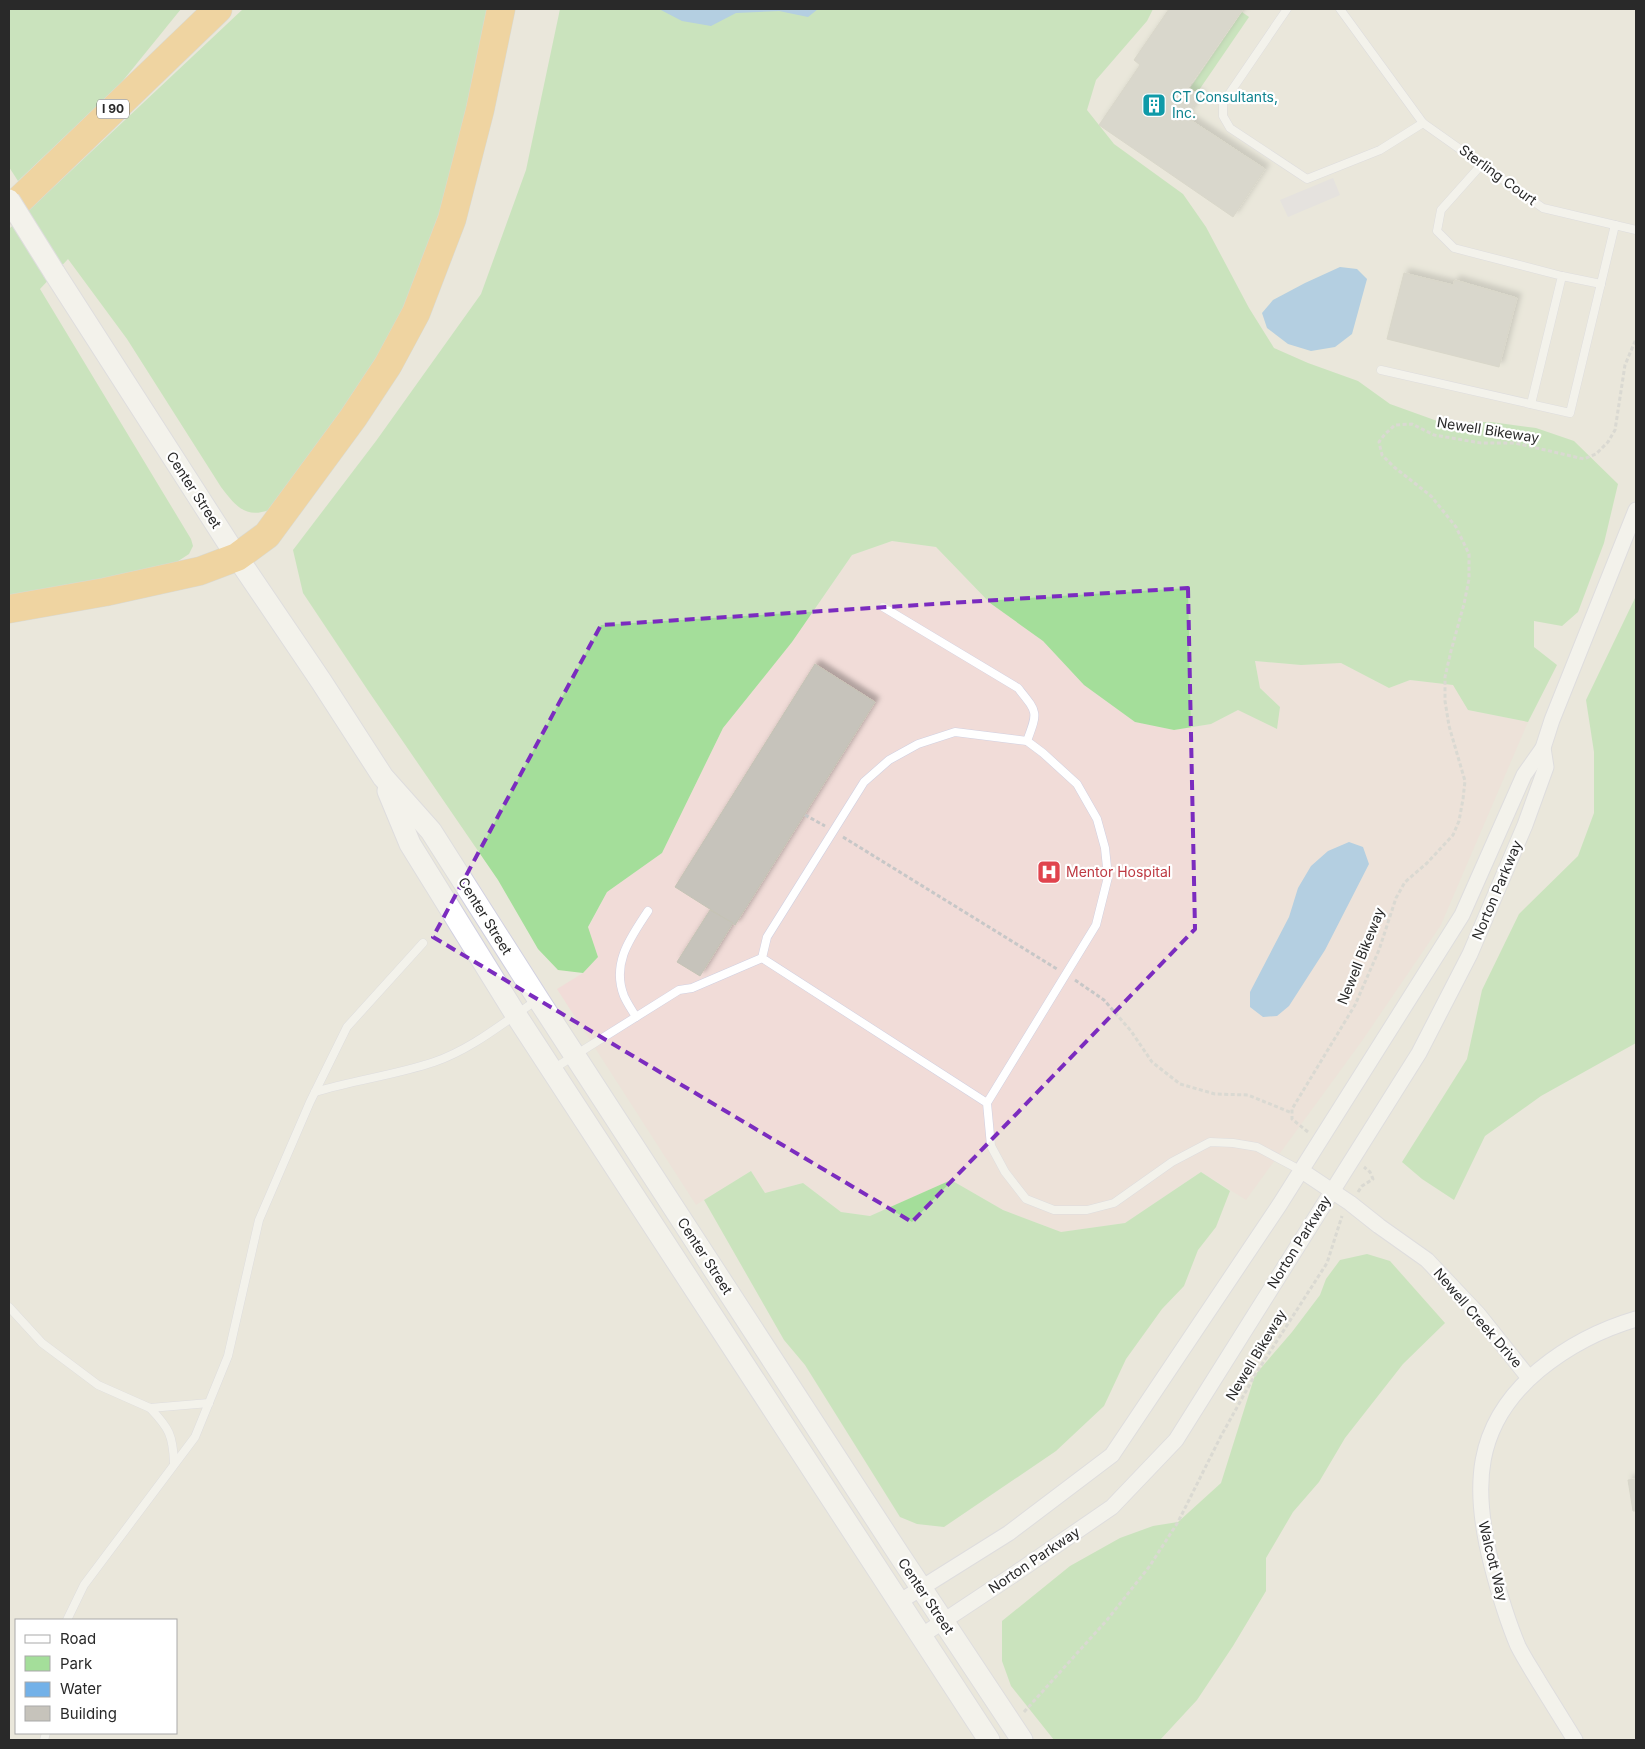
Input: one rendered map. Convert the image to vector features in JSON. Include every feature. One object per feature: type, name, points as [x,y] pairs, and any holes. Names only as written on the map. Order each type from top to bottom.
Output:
[{"type":"highway","name":"I 90","points":[[9,210],[218,9]]},
{"type":"highway","points":[[9,608],[159,581],[200,571],[237,557],[266,534],[353,418],[388,365],[416,313],[452,219],[480,110],[501,9]]},
{"type":"main road","name":"Center Street","points":[[9,200],[237,557],[383,777],[431,831],[538,999],[943,1621],[1013,1735]]},
{"type":"main road","name":"Center Street","points":[[383,777],[410,844],[516,1015],[989,1740]]},
{"type":"street","name":"Norton Parkway","points":[[899,1602],[1009,1533],[1112,1455],[1302,1171],[1462,915],[1524,775],[1543,748],[1552,720],[1635,513]]},
{"type":"street","name":"Norton Parkway","points":[[921,1636],[1016,1574],[1112,1507],[1176,1440],[1419,1053],[1470,954],[1525,825],[1546,767],[1543,748]]},
{"type":"street","name":"Newell Creek Drive","points":[[1302,1171],[1350,1203],[1378,1226],[1427,1260],[1478,1314],[1530,1378],[1552,1359],[1570,1348],[1600,1332],[1636,1319]]},
{"type":"street","name":"Walcott Way","points":[[1530,1378],[1512,1396],[1498,1417],[1488,1441],[1480,1482],[1481,1514],[1493,1572],[1519,1647],[1575,1740]]},
{"type":"lane","points":[[1287,9],[1224,102],[1223,116],[1230,128],[1308,179],[1380,150],[1423,123]]},
{"type":"lane","name":"Sterling Court","points":[[1340,9],[1423,123],[1543,208],[1636,230]]},
{"type":"lane","points":[[1482,164],[1441,210],[1437,231],[1454,248],[1562,276],[1602,284]]},
{"type":"lane","points":[[1381,370],[1570,413],[1615,225]]},
{"type":"lane","points":[[1530,404],[1562,276]]},
{"type":"lane","points":[[883,607],[1018,688],[1032,705],[1036,717],[1027,741]]},
{"type":"lane","points":[[762,958],[767,937],[864,782],[889,760],[918,744],[955,732],[1027,741],[1043,753],[1076,784],[1097,819],[1105,848],[1108,877],[1096,925],[987,1103],[991,1146],[1005,1172],[1026,1199],[1054,1210],[1087,1210],[1114,1203],[1172,1162],[1210,1142],[1257,1147],[1302,1171]]},
{"type":"lane","points":[[636,1017],[624,996],[620,961],[626,946],[648,911]]},
{"type":"lane","points":[[67,1619],[84,1585],[195,1437],[228,1356],[259,1220],[315,1092],[347,1027],[423,943]]},
{"type":"lane","points":[[552,1070],[679,990],[692,988],[762,958]]},
{"type":"lane","points":[[762,958],[987,1103]]},
{"type":"lane","points":[[315,1092],[435,1062],[468,1046],[538,999]]},
{"type":"lane","points":[[9,1307],[42,1343],[98,1385],[150,1408],[163,1422],[171,1436],[174,1463]]},
{"type":"lane","points":[[150,1408],[209,1402]]},
{"type":"path","name":"Newell Bikeway","points":[[1292,1113],[1292,1109],[1301,1091],[1354,1005],[1379,950],[1393,906],[1405,882],[1427,863],[1453,835],[1459,821],[1463,799],[1465,781],[1449,726],[1446,677],[1469,579],[1469,554],[1456,527],[1431,496],[1394,467],[1382,455],[1379,442],[1395,426],[1412,424],[1434,435],[1481,443],[1516,443],[1584,458],[1596,454],[1608,442],[1614,430],[1625,365],[1636,339]]},
{"type":"path","points":[[805,814],[1066,974],[1104,1000],[1131,1031],[1152,1062],[1180,1084],[1215,1094],[1248,1095],[1292,1113],[1292,1119],[1320,1141]]},
{"type":"path","name":"Newell Bikeway","points":[[1013,1735],[1057,1674],[1107,1620],[1149,1567],[1178,1522],[1221,1436],[1259,1369],[1327,1263],[1339,1220],[1362,1186],[1373,1179],[1370,1172],[1352,1159]]},
{"type":"highlighted area","points":[[1188,588],[1195,929],[912,1222],[433,937],[601,625]]},
{"type":"shaded area","points":[[1333,178],[1340,195],[1288,217],[1280,200]]},
{"type":"shaded area","name":"Mentor Hospital","points":[[892,541],[936,547],[990,603],[1043,641],[1084,685],[1135,722],[1174,730],[1211,724],[1238,710],[1280,707],[1260,688],[1255,661],[1301,665],[1341,663],[1389,688],[1410,680],[1454,685],[1468,710],[1528,722],[1441,925],[1362,1041],[1246,1200],[1201,1172],[1125,1223],[1061,1232],[1003,1210],[951,1180],[870,1216],[841,1212],[803,1183],[765,1193],[751,1171],[696,1205],[557,989],[583,973],[598,957],[588,928],[607,892],[662,853],[723,728],[792,642],[852,555]]},
{"type":"green space","points":[[9,9],[181,9],[121,83],[18,181],[9,167]]},
{"type":"green space","points":[[243,9],[492,9],[435,241],[393,337],[334,430],[269,510],[253,513],[236,505],[221,487],[127,339],[68,259],[40,289],[191,539],[193,546],[189,554],[166,569],[9,599],[9,229]]},
{"type":"green space","points":[[560,9],[1153,9],[1147,21],[1096,80],[1087,110],[1114,144],[1183,194],[1206,227],[1249,308],[1274,348],[1308,363],[1358,381],[1390,404],[1440,422],[1491,422],[1536,428],[1574,441],[1618,484],[1604,543],[1578,612],[1562,626],[1534,621],[1534,647],[1557,665],[1528,722],[1468,710],[1453,685],[1410,680],[1389,688],[1341,663],[1301,665],[1255,661],[1260,688],[1280,707],[1277,729],[1238,710],[1211,724],[1174,730],[1135,722],[1084,685],[1043,641],[990,603],[936,547],[892,541],[852,555],[792,642],[723,728],[662,853],[607,892],[588,927],[598,957],[583,973],[558,970],[538,949],[498,880],[303,593],[293,550],[376,441],[481,294],[526,170]]},
{"type":"green space","points":[[1242,12],[1249,17],[1197,93],[1190,88]]},
{"type":"green space","points":[[1636,596],[1636,1043],[1541,1096],[1485,1136],[1454,1200],[1422,1179],[1402,1162],[1467,1059],[1482,990],[1519,914],[1578,856],[1594,813],[1594,752],[1586,700]]},
{"type":"green space","points":[[751,1171],[765,1193],[803,1183],[841,1212],[870,1216],[951,1180],[1003,1210],[1061,1232],[1125,1223],[1201,1172],[1230,1191],[1216,1227],[1198,1250],[1184,1286],[1162,1309],[1126,1359],[1104,1406],[1056,1451],[944,1527],[917,1524],[900,1517],[805,1365],[784,1340],[704,1200]]},
{"type":"green space","points":[[1367,1254],[1390,1261],[1445,1323],[1403,1364],[1345,1438],[1319,1482],[1293,1512],[1266,1558],[1266,1591],[1233,1646],[1197,1700],[1160,1740],[1054,1740],[1011,1686],[1002,1661],[1002,1621],[1070,1566],[1120,1538],[1153,1526],[1178,1522],[1221,1483],[1255,1375],[1292,1332],[1320,1295],[1326,1279],[1340,1260]]},
{"type":"water","points":[[659,9],[818,9],[808,17],[779,11],[736,13],[711,26],[682,21]]},
{"type":"water","points":[[1340,267],[1357,269],[1367,279],[1352,334],[1335,347],[1311,351],[1288,344],[1267,328],[1262,313],[1273,300]]},
{"type":"water","points":[[1349,842],[1363,847],[1369,864],[1325,950],[1289,1006],[1277,1016],[1263,1017],[1250,1007],[1250,992],[1289,917],[1298,888],[1311,866],[1328,851]]},
{"type":"building","name":"CT Consultants, Inc.","points":[[1169,9],[1243,9],[1188,88],[1201,96],[1186,117],[1265,169],[1233,217],[1099,125],[1140,65],[1134,60]]},
{"type":"building","points":[[1404,273],[1453,285],[1455,280],[1517,298],[1499,367],[1387,339]]},
{"type":"building","points":[[815,664],[875,702],[735,925],[675,887]]},
{"type":"building","points":[[710,910],[733,923],[700,976],[677,962]]},
{"type":"building","points":[[1636,1479],[1636,1511],[1633,1511],[1628,1480]]},
{"type":"place","name":"CT Consultants, Inc.","points":[[1154,105]]},
{"type":"place","name":"Mentor Hospital","points":[[1049,872]]}]
